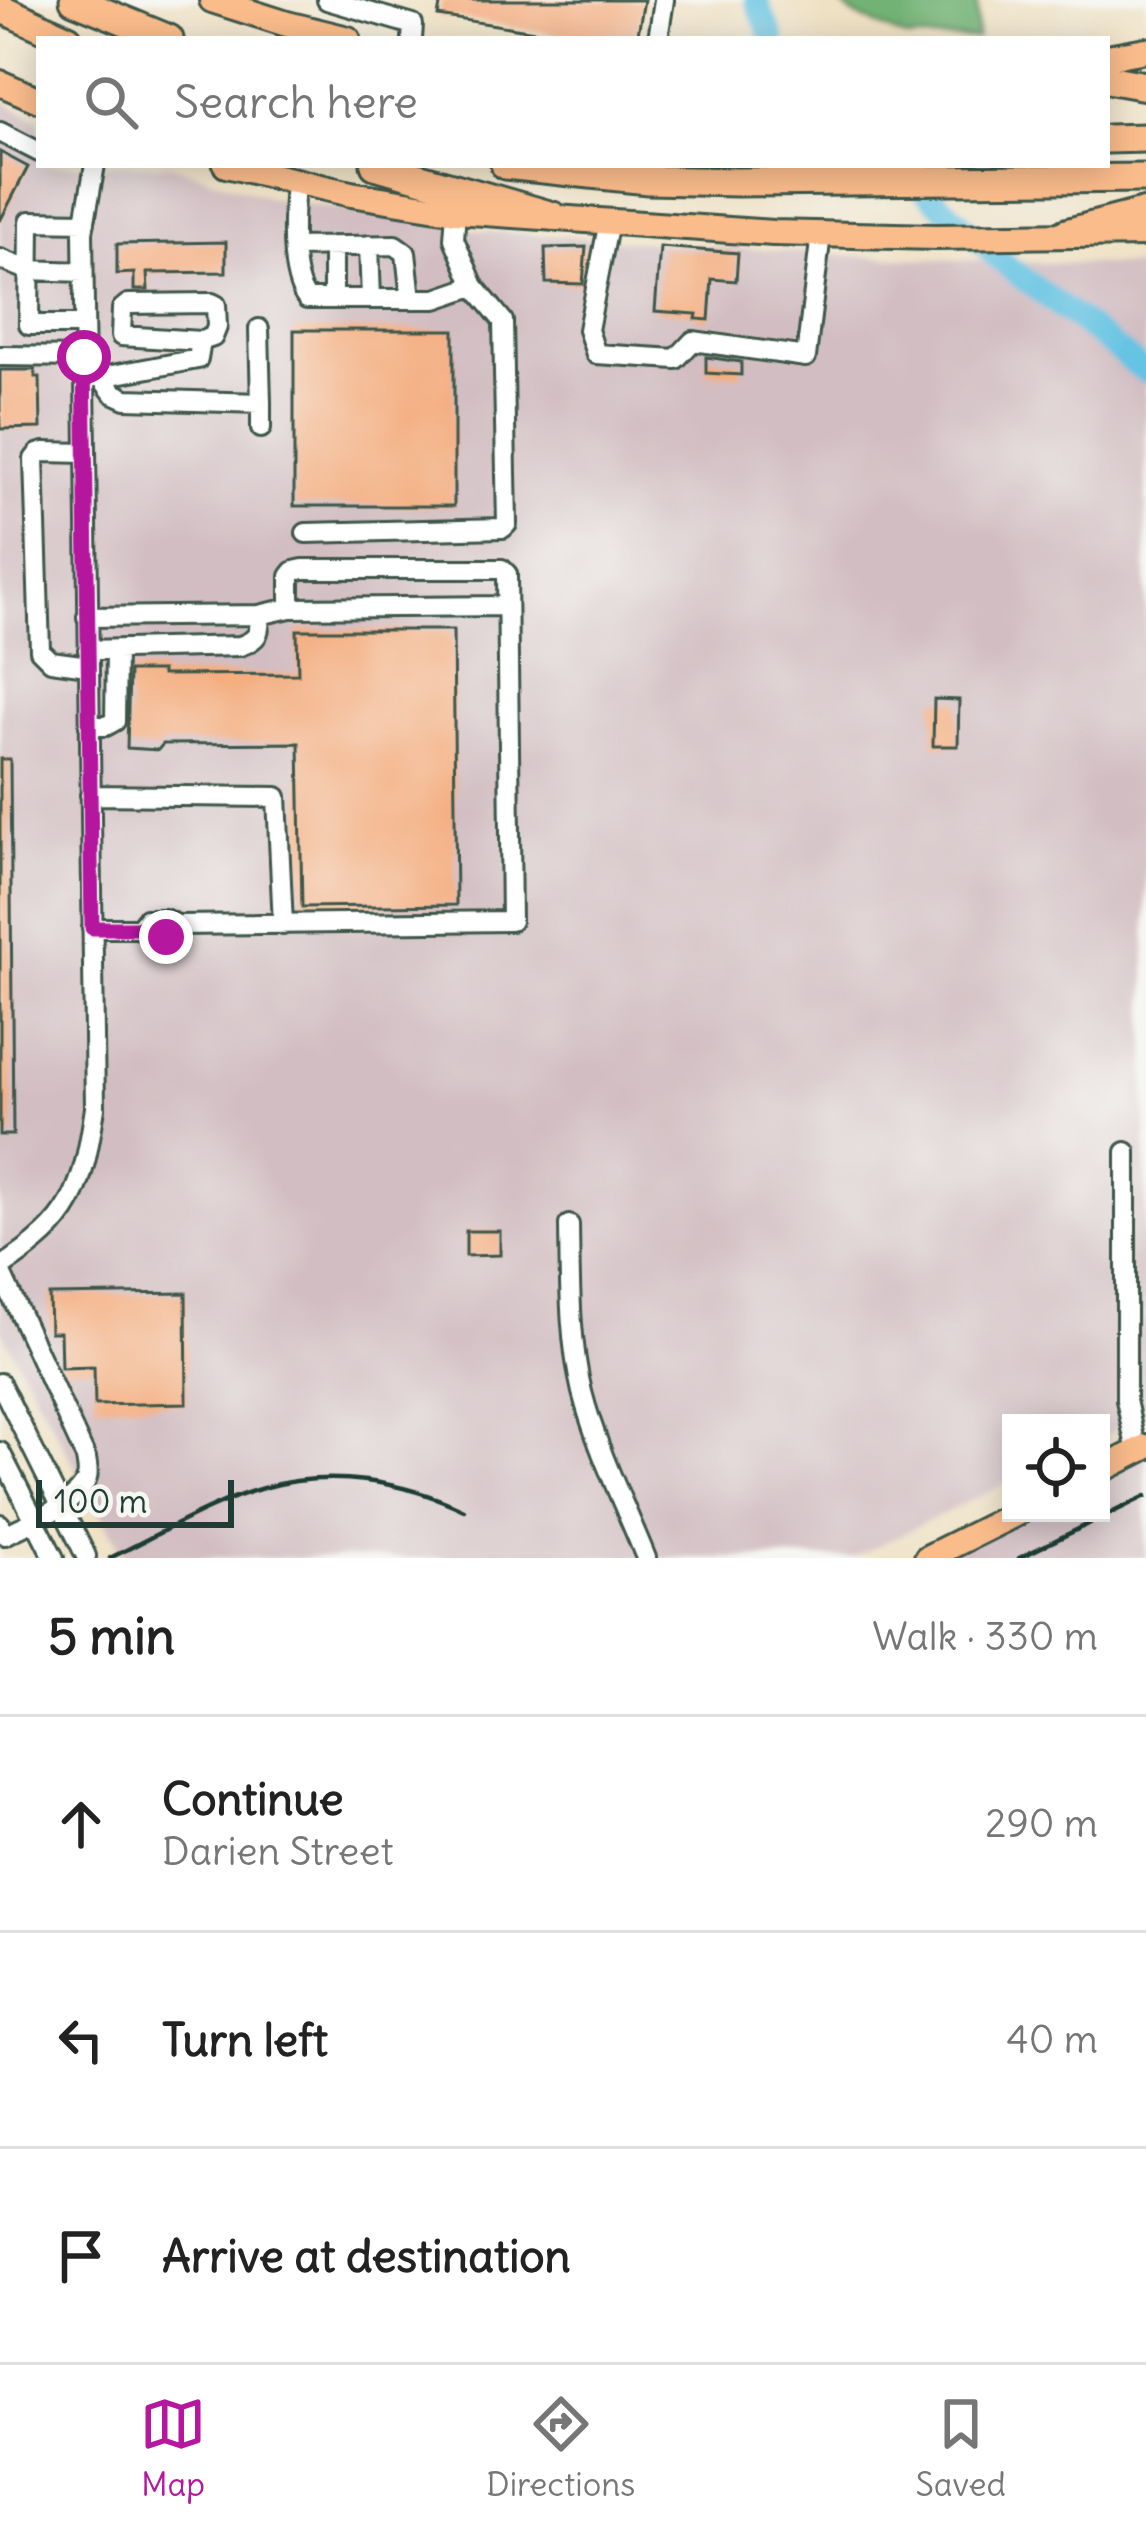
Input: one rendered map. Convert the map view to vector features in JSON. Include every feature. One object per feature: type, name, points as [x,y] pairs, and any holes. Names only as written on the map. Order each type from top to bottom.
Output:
[{"type":"highway","points":[[74,0],[162,36]]},
{"type":"highway","points":[[0,8],[61,36]]},
{"type":"highway","points":[[1110,80],[1146,86]]},
{"type":"highway","points":[[1110,139],[1146,138]]},
{"type":"highway","points":[[386,168],[554,216]]},
{"type":"highway","points":[[534,168],[648,180],[1146,178]]},
{"type":"highway","points":[[1066,233],[1146,212]]},
{"type":"main road","points":[[212,0],[336,36]]},
{"type":"main road","points":[[1110,56],[1146,50]]},
{"type":"main road","points":[[0,83],[36,99]]},
{"type":"main road","points":[[238,168],[456,211],[821,234],[1146,234]]},
{"type":"main road","points":[[1110,1466],[1142,1450]]},
{"type":"main road","points":[[926,1558],[1002,1520]]},
{"type":"street","points":[[327,0],[413,25],[412,36]]},
{"type":"street","points":[[658,36],[664,0]]},
{"type":"street","points":[[0,132],[36,150]]},
{"type":"street","points":[[0,1524],[5,1535],[61,1506],[87,1480],[86,1458],[0,1270],[47,1234],[65,1213],[88,1155],[94,1108],[85,453],[90,370],[83,272],[92,168]]},
{"type":"street","points":[[295,182],[295,247],[301,292],[307,298],[436,299],[474,286]]},
{"type":"street","points":[[306,533],[503,528],[507,524],[503,321],[474,286],[454,239],[456,211]]},
{"type":"street","points":[[84,325],[28,325],[28,270],[29,221],[85,222]]},
{"type":"street","points":[[609,221],[588,330],[596,354],[656,358],[676,359],[692,340],[806,357],[821,234]]},
{"type":"street","points":[[369,245],[371,299]]},
{"type":"street","points":[[295,247],[395,245],[406,253],[411,299]]},
{"type":"street","points":[[333,299],[334,246]]},
{"type":"street","points":[[0,259],[28,270],[83,272]]},
{"type":"street","points":[[212,303],[217,327],[213,337],[201,340],[125,338],[121,336],[122,309],[128,304],[212,303]]},
{"type":"street","points":[[259,329],[261,428]]},
{"type":"street","points":[[0,356],[90,370],[198,359],[201,340]]},
{"type":"street","points":[[90,370],[126,399],[261,403]]},
{"type":"street","points":[[85,453],[38,454],[34,459],[40,650],[51,662],[116,650],[240,646],[258,636],[259,615]]},
{"type":"street","points":[[92,928],[139,928],[146,919],[164,919],[177,926],[511,922],[507,574],[502,569],[303,569],[290,576],[290,608]]},
{"type":"street","points":[[87,617],[259,615],[290,608],[508,606]]},
{"type":"street","points":[[89,726],[115,721],[116,650]]},
{"type":"street","points":[[90,795],[278,797],[283,925]]},
{"type":"street","points":[[1126,1152],[1126,1400],[1142,1450]]},
{"type":"street","points":[[569,1225],[570,1318],[582,1390],[598,1445],[646,1558]]},
{"type":"street","points":[[0,1383],[86,1556]]},
{"type":"street","points":[[0,1453],[54,1558]]},
{"type":"shaded area","points":[[0,99],[36,119],[36,168],[180,168],[271,198],[484,231],[868,257],[1146,266],[1146,1416],[1110,1433],[1110,1414],[1002,1414],[1002,1485],[852,1558],[125,1558],[0,1329]]},
{"type":"shaded area","points":[[1146,1453],[1146,1558],[933,1558],[1007,1522],[1110,1522],[1110,1471]]},
{"type":"green space","points":[[837,0],[977,0],[977,36],[901,36],[852,14]]},
{"type":"building","points":[[441,0],[644,0],[638,36],[567,36],[438,16]]},
{"type":"building","points":[[0,152],[28,167],[0,221]]},
{"type":"building","points":[[226,242],[226,272],[147,273],[148,290],[134,290],[134,273],[117,274],[117,244]]},
{"type":"building","points":[[586,247],[583,284],[546,283],[545,248]]},
{"type":"building","points":[[660,247],[738,253],[736,281],[712,279],[709,320],[696,319],[697,314],[655,311]]},
{"type":"building","points":[[294,330],[454,330],[454,506],[294,506]]},
{"type":"building","points":[[706,357],[741,362],[741,375],[706,373]]},
{"type":"building","points":[[0,370],[35,370],[35,377],[40,377],[41,428],[0,429]]},
{"type":"building","points":[[297,630],[453,630],[456,905],[302,907],[299,743],[127,748],[129,671],[298,674]]},
{"type":"building","points":[[934,699],[959,700],[958,746],[933,746]]},
{"type":"building","points":[[0,759],[10,759],[13,1135],[0,1135]]},
{"type":"building","points":[[466,1231],[500,1231],[500,1255],[466,1256]]},
{"type":"building","points":[[186,1293],[187,1403],[95,1405],[94,1367],[61,1368],[60,1332],[50,1332],[49,1295]]},
{"type":"waterway","points":[[756,0],[772,36]]},
{"type":"waterway","points":[[901,168],[1007,266],[1146,372]]},
{"type":"railway","points":[[110,1558],[224,1502],[288,1482],[366,1481],[416,1492],[464,1510]]},
{"type":"railway","points":[[1019,1558],[1146,1496]]},
{"type":"route","points":[[84,357],[92,928],[139,928],[148,935],[166,937]]}]
